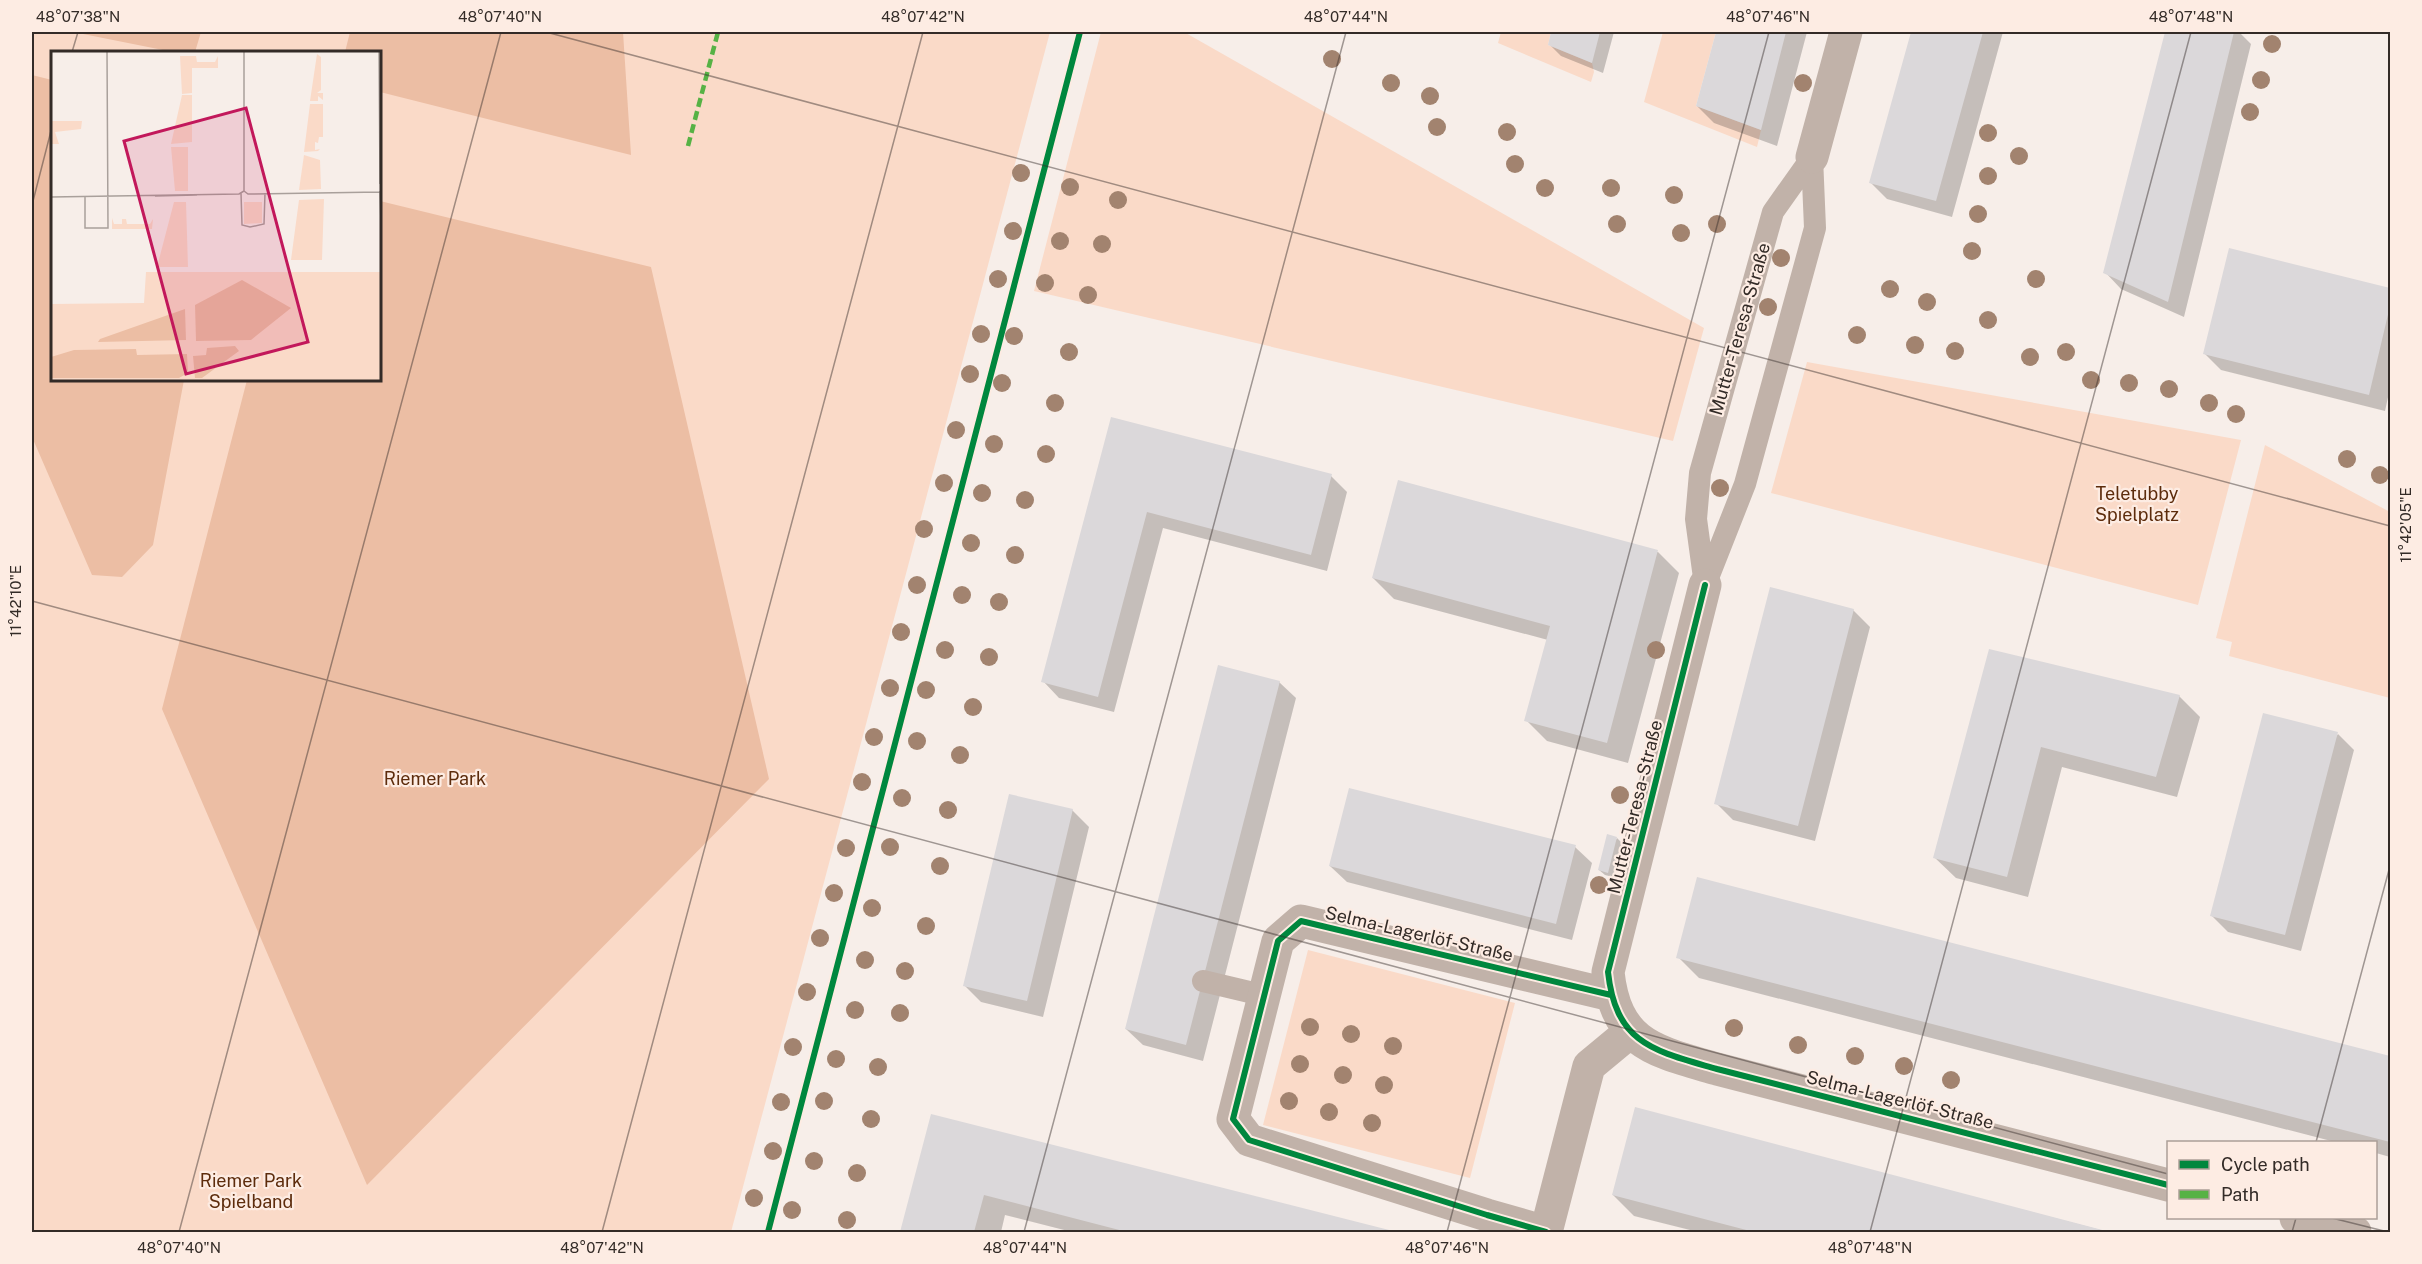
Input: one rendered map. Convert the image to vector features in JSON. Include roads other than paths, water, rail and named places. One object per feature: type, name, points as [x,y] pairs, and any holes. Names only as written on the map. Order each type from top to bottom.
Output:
[{"type":"street","name":"Mutter-Teresa-Straße","points":[[1812,157],[1846,32]]},
{"type":"street","name":"Mutter-Teresa-Straße","points":[[1630,1032],[1618,1016],[1611,995],[1608,972],[1705,585]]},
{"type":"street","name":"Selma-Lagerlöf-Straße","points":[[1546,1232],[1249,1140],[1233,1119],[1262,995],[1278,941],[1301,921],[1611,995]]},
{"type":"street","name":"Selma-Lagerlöf-Straße","points":[[1630,1032],[1655,1049],[1717,1069],[2167,1184]]},
{"type":"street","points":[[1546,1232],[1588,1066],[1630,1032]]},
{"type":"street","points":[[2300,1219],[2355,1233]]},
{"type":"lane","name":"Mutter-Teresa-Straße","points":[[1705,585],[1696,519],[1700,473],[1773,212],[1812,157]]},
{"type":"lane","name":"Mutter-Teresa-Straße","points":[[1705,585],[1745,484],[1815,228],[1812,157]]},
{"type":"lane","points":[[1203,981],[1262,995]]},
{"type":"park label","name":"Teletubby Spielplatz","points":[[2137,504]]},
{"type":"park label","name":"Riemer Park","points":[[435,779]]},
{"type":"park label","name":"Riemer Park Spielband","points":[[251,1191]]}]
